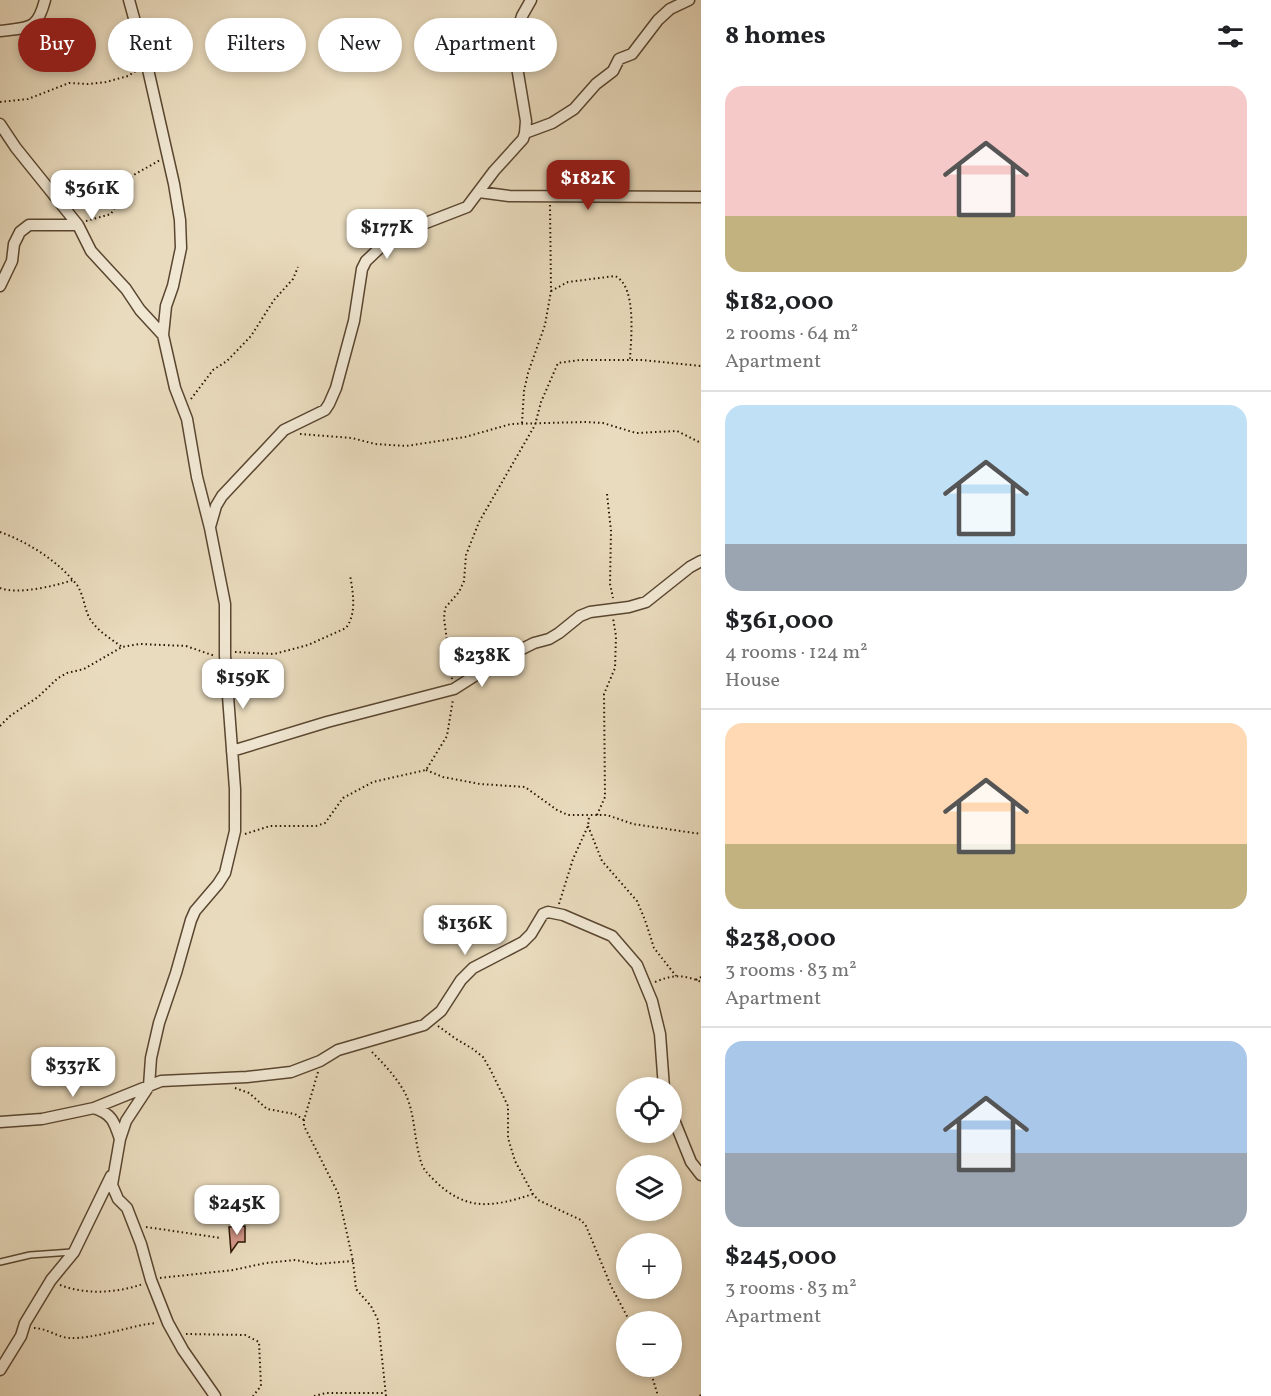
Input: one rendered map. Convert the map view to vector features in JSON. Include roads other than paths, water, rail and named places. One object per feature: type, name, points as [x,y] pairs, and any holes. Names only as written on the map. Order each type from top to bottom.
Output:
[{"type":"street","points":[[0,31],[32,26],[37,21],[45,0]]},
{"type":"street","points":[[129,0],[168,156],[181,239],[179,260],[166,306],[163,335],[175,388],[187,419],[197,477],[225,604],[225,656],[235,789],[235,820],[225,873],[219,884],[195,911],[191,920],[159,1023],[151,1058],[149,1086],[126,1122],[120,1139],[113,1173],[113,1189],[118,1199],[127,1208],[141,1244],[151,1281],[168,1323],[215,1396]]},
{"type":"street","points":[[525,133],[526,121],[513,43],[522,16],[531,0]]},
{"type":"street","points":[[210,528],[216,506],[222,496],[284,430],[320,413],[329,404],[336,388],[354,321],[362,269],[366,261],[385,243],[405,231],[467,207],[525,133],[552,123],[574,110],[596,84],[613,71],[619,59],[632,54],[658,20],[670,9],[689,0]]},
{"type":"street","points":[[0,124],[16,148],[78,225],[91,251],[126,289],[140,310],[163,335]]},
{"type":"street","points":[[479,192],[496,195],[701,197]]},
{"type":"street","points":[[0,286],[12,261],[14,244],[20,232],[29,225],[78,225]]},
{"type":"street","points":[[232,751],[317,725],[454,689],[498,661],[534,643],[549,639],[580,616],[590,612],[646,603],[690,567],[701,561]]},
{"type":"street","points":[[0,1122],[30,1120],[94,1108],[164,1080],[263,1076],[291,1072],[321,1061],[338,1050],[415,1029],[441,1011],[466,974],[473,968],[516,947],[531,934],[543,914],[555,912],[612,936],[637,965],[646,985],[660,1034],[663,1077]]},
{"type":"street","points":[[94,1108],[105,1111],[110,1116],[120,1139]]},
{"type":"street","points":[[682,1140],[691,1162],[701,1175]]},
{"type":"street","points":[[0,1370],[51,1280],[74,1251],[113,1173]]},
{"type":"lane","points":[[0,1262],[30,1255],[74,1251]]}]
